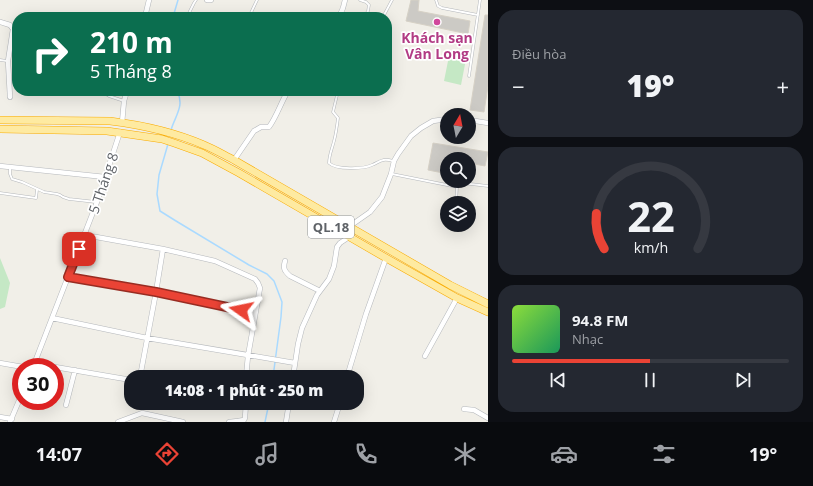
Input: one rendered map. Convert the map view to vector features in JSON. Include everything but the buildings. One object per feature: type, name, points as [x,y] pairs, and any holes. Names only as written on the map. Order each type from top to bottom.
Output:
[{"type":"highway","name":"QL.18","points":[[0,120],[110,121],[164,131],[204,145],[234,160],[350,226],[450,285],[488,304]]},
{"type":"highway","points":[[18,120],[18,129]]},
{"type":"highway","name":"QL.18","points":[[0,129],[120,132],[162,139],[174,143],[202,154],[239,172],[349,237],[457,298],[488,312]]},
{"type":"highway","points":[[279,196],[284,189]]},
{"type":"street","points":[[146,12],[149,0]]},
{"type":"street","points":[[341,12],[345,0]]},
{"type":"street","points":[[0,22],[10,25],[12,29],[8,61],[10,98]]},
{"type":"street","points":[[122,123],[126,96]]},
{"type":"street","points":[[234,160],[254,131],[262,127],[269,127],[274,120],[285,96]]},
{"type":"street","points":[[350,226],[370,212],[382,197],[391,174],[394,161],[412,136],[421,128],[433,121],[440,120]]},
{"type":"street","points":[[476,121],[488,123]]},
{"type":"street","name":"5 Tháng 8","points":[[36,358],[85,235],[120,132]]},
{"type":"street","points":[[0,166],[105,177]]},
{"type":"street","points":[[85,235],[163,248],[215,261],[255,279],[260,288],[247,370]]},
{"type":"street","points":[[294,370],[302,328],[320,291],[329,279],[334,266],[337,247],[349,237]]},
{"type":"street","points":[[141,370],[163,248]]},
{"type":"street","points":[[349,370],[366,314],[386,258]]},
{"type":"street","points":[[284,261],[284,270],[290,276],[320,291]]},
{"type":"street","points":[[68,277],[156,292],[255,314]]},
{"type":"street","points":[[425,356],[457,298]]},
{"type":"street","points":[[52,318],[148,338],[295,363]]},
{"type":"street","points":[[0,363],[12,365]]},
{"type":"street","points":[[64,368],[124,379]]},
{"type":"street","points":[[66,405],[75,370]]},
{"type":"street","points":[[464,409],[474,410],[488,418]]},
{"type":"street","points":[[0,417],[11,421],[15,410]]},
{"type":"street","points":[[229,422],[244,420],[246,410]]},
{"type":"street","points":[[286,422],[288,410]]},
{"type":"street","points":[[334,422],[338,410]]},
{"type":"street","points":[[118,422],[142,413],[183,422]]},
{"type":"lane","points":[[190,12],[196,0]]},
{"type":"lane","points":[[251,12],[257,0]]},
{"type":"lane","points":[[360,0],[369,5],[367,12]]},
{"type":"lane","points":[[386,12],[392,0]]},
{"type":"lane","points":[[436,0],[438,6],[442,8],[478,15]]},
{"type":"lane","points":[[469,76],[480,0]]},
{"type":"lane","points":[[0,60],[8,61]]},
{"type":"lane","points":[[109,96],[124,101]]},
{"type":"lane","points":[[337,96],[333,109],[334,114],[338,118],[338,122],[329,155],[329,163],[332,166],[359,168],[372,165],[381,160],[394,161]]},
{"type":"lane","points":[[10,167],[12,179],[38,190],[60,194],[63,197],[70,199],[97,202]]},
{"type":"lane","points":[[391,174],[440,184]]},
{"type":"lane","points":[[476,185],[488,186]]},
{"type":"lane","points":[[0,193],[36,198],[38,190]]},
{"type":"green space","points":[[450,51],[467,54],[461,85],[444,81]]},
{"type":"green space","points":[[0,258],[10,283],[5,307],[0,309]]},
{"type":"waterway","points":[[174,12],[178,0]]},
{"type":"waterway","points":[[171,130],[180,106],[179,96]]},
{"type":"waterway","points":[[168,144],[159,175],[157,194],[160,211],[249,265],[267,274],[274,281],[282,302],[274,370]]},
{"type":"waterway","points":[[265,422],[268,410]]},
{"type":"place","name":"Khách sạn Vân Long","points":[[437,22]]},
{"type":"route","points":[[79,249],[68,277],[156,292],[241,310]]}]
